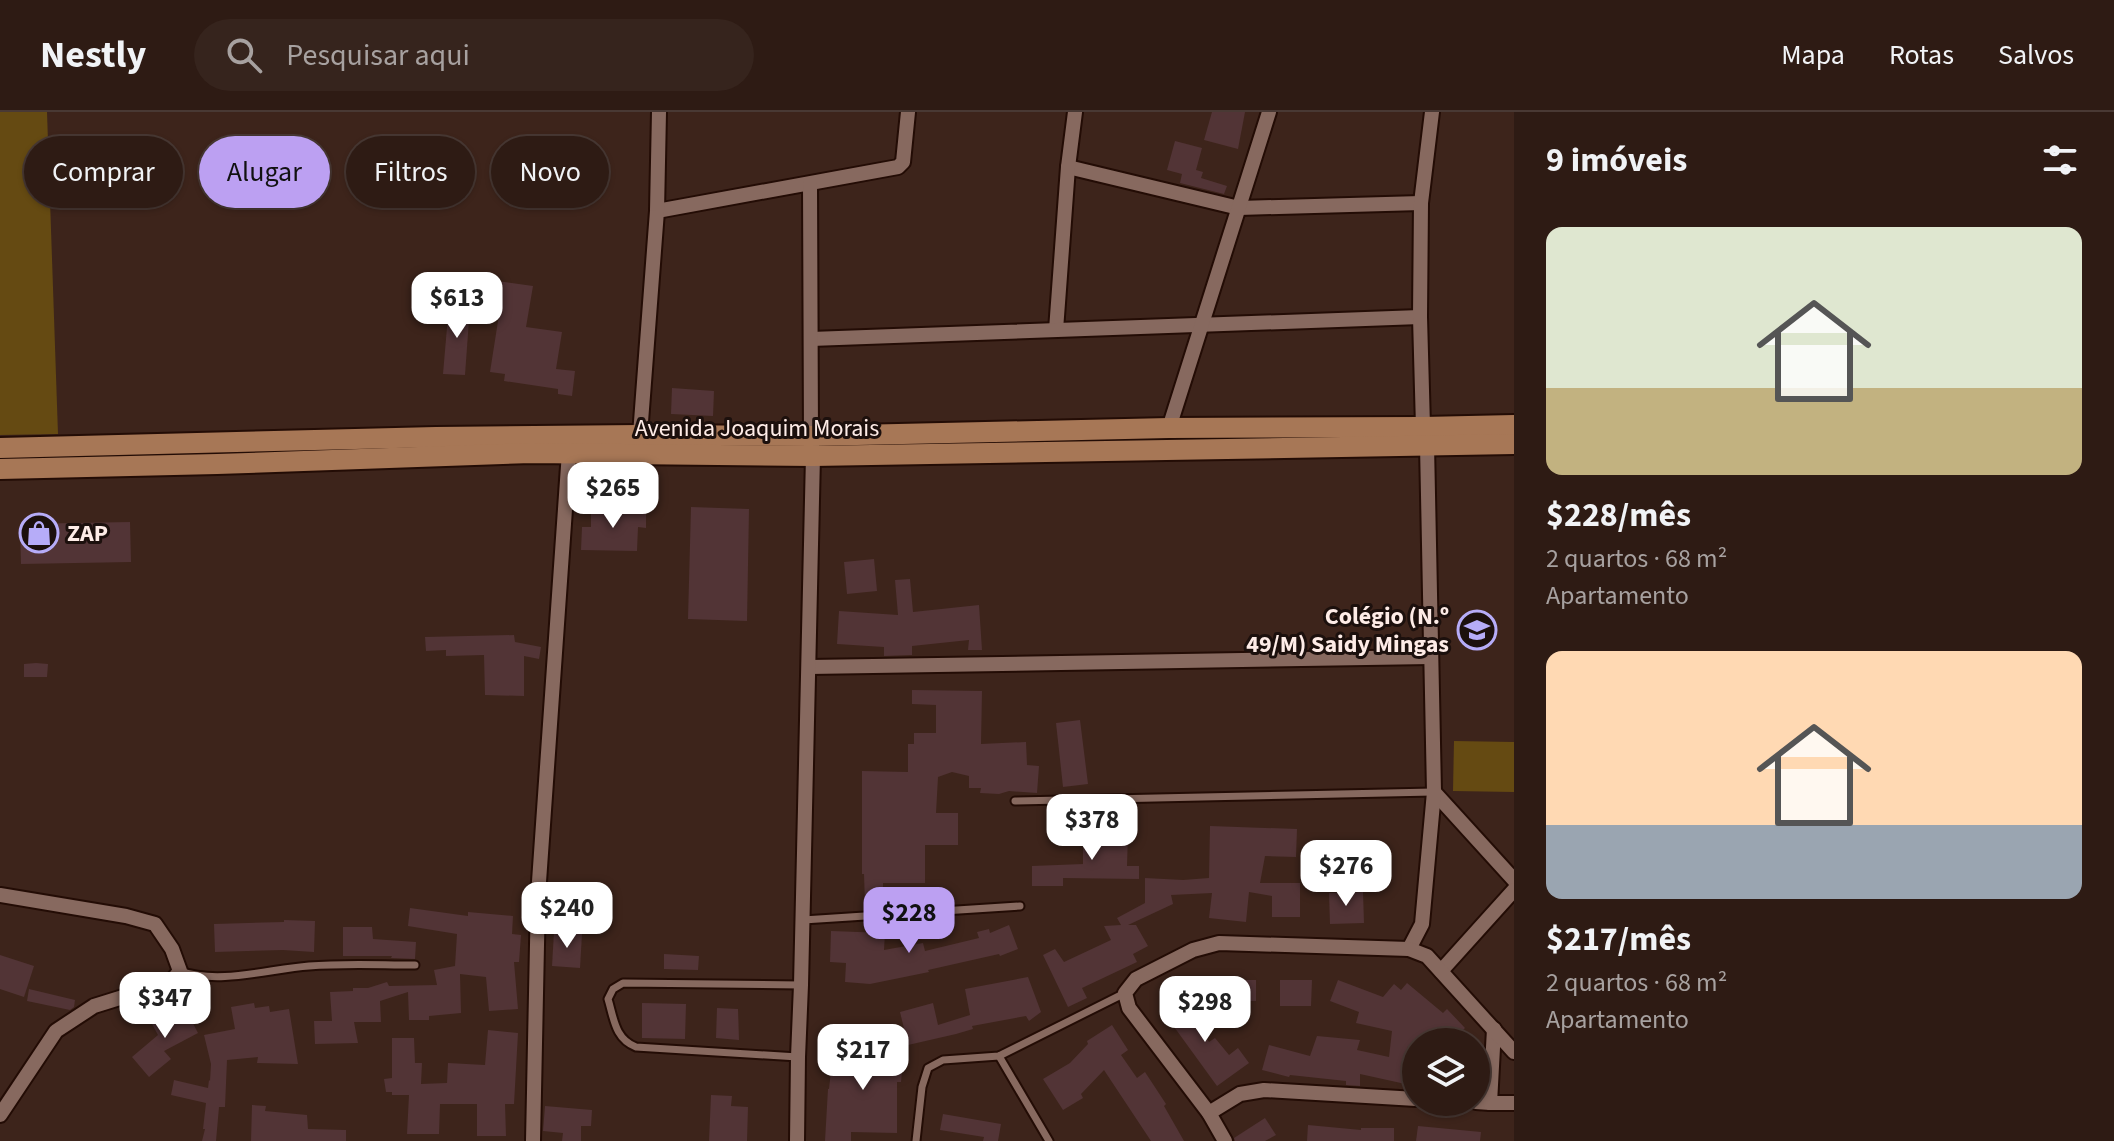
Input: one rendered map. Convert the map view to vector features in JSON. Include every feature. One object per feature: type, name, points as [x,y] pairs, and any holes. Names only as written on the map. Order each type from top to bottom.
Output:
[{"type":"street","points":[[640,435],[657,211],[659,112]]},
{"type":"street","points":[[657,211],[898,167],[903,162],[908,112]]},
{"type":"street","points":[[1056,330],[1075,112]]},
{"type":"street","points":[[1169,428],[1269,112]]},
{"type":"street","points":[[1409,949],[1422,924],[1434,792],[1420,317],[1421,203],[1432,112]]},
{"type":"street","points":[[1068,167],[1239,208],[1421,203]]},
{"type":"street","points":[[797,1141],[809,667],[812,446],[810,184]]},
{"type":"street","points":[[811,339],[1420,317]]},
{"type":"street","name":"Avenida Joaquim Morais","points":[[0,469],[812,446],[1425,436],[1514,425]]},
{"type":"street","name":"Avenida Joaquim Morais","points":[[0,448],[640,435],[812,446],[1169,428],[1425,436],[1514,444]]},
{"type":"street","points":[[533,1141],[538,896],[569,452]]},
{"type":"street","points":[[809,667],[1431,657]]},
{"type":"street","points":[[1434,792],[1514,880]]},
{"type":"street","points":[[1441,971],[1514,890]]},
{"type":"street","points":[[0,895],[126,916],[155,924],[172,949],[180,971],[171,982],[94,1006],[56,1031],[0,1115]]},
{"type":"street","points":[[1225,1141],[1209,1113],[1129,1008],[1125,993],[1136,979],[1193,950],[1219,943],[1409,949],[1427,956],[1514,1052]]},
{"type":"street","points":[[1490,1056],[1494,1029]]},
{"type":"street","points":[[1209,1113],[1240,1094],[1264,1090],[1402,1098]]},
{"type":"street","points":[[1490,1102],[1514,1103]]},
{"type":"lane","points":[[1015,801],[1434,792]]},
{"type":"lane","points":[[803,920],[1020,906]]},
{"type":"lane","points":[[180,971],[214,977],[310,966],[415,965]]},
{"type":"lane","points":[[798,1057],[636,1047],[619,1036],[608,999],[613,989],[623,983],[801,985]]},
{"type":"lane","points":[[916,1141],[922,1087],[928,1068],[943,1060],[999,1056],[1125,993]]},
{"type":"lane","points":[[999,1056],[1049,1141]]},
{"type":"shaded area","points":[[0,112],[47,112],[48,136],[24,136],[24,208],[50,208],[58,434],[0,435]]},
{"type":"shaded area","points":[[1454,741],[1514,742],[1514,792],[1453,791]]},
{"type":"building","points":[[1212,112],[1245,112],[1238,149],[1204,140]]},
{"type":"building","points":[[1175,141],[1202,148],[1196,170],[1203,172],[1201,178],[1227,186],[1224,194],[1180,183],[1182,174],[1167,170]]},
{"type":"building","points":[[490,280],[533,286],[526,327],[562,332],[556,369],[575,371],[572,396],[558,394],[558,389],[504,381],[505,374],[490,372],[501,302],[487,299]]},
{"type":"building","points":[[449,304],[470,306],[465,375],[443,374]]},
{"type":"building","points":[[672,388],[714,391],[713,416],[671,414]]},
{"type":"building","points":[[691,507],[749,509],[747,621],[688,619]]},
{"type":"building","points":[[591,508],[646,509],[646,528],[638,527],[637,551],[581,550],[582,527],[591,527]]},
{"type":"building","points":[[130,522],[131,562],[21,564],[20,524]]},
{"type":"building","points":[[874,559],[877,591],[847,594],[844,562]]},
{"type":"building","points":[[910,579],[913,612],[979,605],[982,650],[968,650],[969,640],[912,646],[912,655],[884,656],[884,647],[837,644],[839,611],[898,615],[895,580]]},
{"type":"building","points":[[514,635],[515,642],[541,647],[539,659],[524,656],[524,696],[485,695],[484,655],[446,656],[446,650],[426,651],[425,637]]},
{"type":"building","points":[[24,664],[48,664],[47,677],[24,677]]},
{"type":"building","points":[[912,690],[982,691],[981,744],[1026,742],[1027,765],[1039,766],[1037,793],[980,793],[981,788],[969,788],[969,776],[952,772],[938,777],[936,813],[958,813],[958,845],[925,845],[925,883],[883,883],[883,904],[865,904],[862,771],[908,772],[908,744],[914,744],[914,733],[936,733],[936,705],[912,704]]},
{"type":"building","points":[[1080,720],[1088,784],[1063,787],[1056,723]]},
{"type":"building","points":[[1210,826],[1297,829],[1296,857],[1265,856],[1260,883],[1300,883],[1300,917],[1272,917],[1272,896],[1249,892],[1246,922],[1209,918],[1212,893],[1171,895],[1173,904],[1128,925],[1136,925],[1148,946],[1133,954],[1137,962],[1082,988],[1087,998],[1068,1007],[1043,955],[1055,949],[1064,962],[1111,940],[1104,926],[1121,925],[1117,918],[1145,903],[1145,878],[1209,878]]},
{"type":"building","points":[[1083,832],[1128,833],[1127,866],[1139,866],[1139,879],[1063,878],[1063,886],[1032,886],[1032,866],[1083,864]]},
{"type":"building","points":[[1363,892],[1364,923],[1330,924],[1329,893]]},
{"type":"building","points":[[410,908],[468,916],[468,912],[513,916],[512,934],[521,935],[519,962],[514,962],[518,1009],[489,1011],[486,977],[460,974],[461,1013],[429,1016],[429,1020],[409,1020],[408,992],[380,1001],[381,1022],[354,1022],[358,1043],[315,1044],[314,1021],[332,1021],[330,992],[353,991],[353,988],[368,988],[387,982],[389,986],[437,985],[434,970],[455,966],[457,934],[408,926]]},
{"type":"building","points":[[315,921],[314,952],[215,952],[214,924]]},
{"type":"building","points":[[1009,925],[1018,949],[929,972],[870,984],[845,982],[846,963],[830,962],[831,931],[885,933],[884,950],[923,943],[925,951],[979,938],[977,932],[989,929],[990,933]]},
{"type":"building","points":[[343,927],[372,927],[373,939],[416,942],[415,959],[343,956]]},
{"type":"building","points":[[554,932],[582,934],[580,968],[552,966]]},
{"type":"building","points":[[664,954],[699,956],[698,970],[664,969]]},
{"type":"building","points":[[0,955],[34,966],[24,997],[0,989]]},
{"type":"building","points":[[1028,977],[1041,1012],[1029,1021],[1026,1016],[972,1026],[973,1029],[908,1045],[900,1012],[933,1003],[938,1025],[970,1015],[965,989]]},
{"type":"building","points":[[1226,980],[1256,980],[1256,1001],[1226,1001]]},
{"type":"building","points":[[1280,980],[1312,980],[1311,1006],[1280,1006]]},
{"type":"building","points":[[1338,980],[1383,997],[1394,984],[1401,990],[1407,983],[1443,1013],[1447,1009],[1465,1028],[1402,1028],[1402,1083],[1360,1074],[1360,1086],[1346,1085],[1346,1081],[1289,1077],[1262,1070],[1269,1045],[1310,1056],[1317,1036],[1360,1040],[1357,1050],[1389,1057],[1392,1031],[1356,1023],[1359,1012],[1330,1001]]},
{"type":"building","points":[[29,989],[75,1000],[74,1007],[70,1010],[27,1001]]},
{"type":"building","points":[[1189,995],[1200,1009],[1190,1016],[1209,1042],[1215,1038],[1229,1055],[1238,1048],[1249,1063],[1217,1086],[1164,1013]]},
{"type":"building","points":[[254,1003],[255,1008],[269,1006],[270,1012],[289,1009],[298,1064],[257,1063],[258,1057],[227,1060],[225,1107],[219,1107],[216,1141],[202,1141],[206,1103],[171,1095],[174,1080],[208,1088],[211,1064],[204,1035],[235,1029],[231,1007]]},
{"type":"building","points":[[642,1003],[686,1004],[685,1039],[642,1038]]},
{"type":"building","points":[[184,1006],[198,1033],[164,1051],[171,1059],[149,1077],[132,1057],[158,1035],[152,1024]]},
{"type":"building","points":[[717,1008],[738,1009],[739,1040],[716,1038]]},
{"type":"building","points":[[1112,1025],[1128,1050],[1121,1055],[1137,1078],[1145,1072],[1166,1104],[1164,1106],[1184,1141],[1151,1141],[1104,1070],[1081,1094],[1083,1098],[1063,1110],[1043,1079],[1070,1063],[1088,1044],[1087,1041]]},
{"type":"building","points":[[488,1030],[518,1033],[514,1104],[505,1104],[506,1136],[477,1136],[477,1104],[440,1104],[439,1134],[407,1134],[409,1095],[386,1092],[384,1079],[392,1078],[392,1038],[414,1038],[415,1063],[422,1063],[421,1084],[447,1083],[448,1063],[485,1065]]},
{"type":"building","points":[[834,1044],[904,1052],[901,1082],[897,1082],[897,1133],[851,1132],[851,1141],[825,1141]]},
{"type":"building","points":[[711,1095],[732,1096],[731,1106],[748,1107],[747,1141],[709,1141]]},
{"type":"building","points":[[252,1105],[266,1106],[265,1111],[307,1115],[308,1129],[346,1130],[346,1141],[251,1141]]},
{"type":"building","points":[[545,1106],[592,1110],[591,1126],[581,1126],[581,1141],[562,1141],[563,1133],[543,1131]]},
{"type":"building","points":[[943,1114],[1001,1124],[998,1141],[983,1141],[984,1137],[940,1130]]},
{"type":"building","points":[[1265,1118],[1276,1135],[1265,1141],[1235,1141],[1234,1138]]},
{"type":"building","points":[[1308,1125],[1361,1130],[1394,1128],[1394,1141],[1307,1141]]},
{"type":"building","points":[[1418,1126],[1481,1132],[1480,1141],[1416,1141]]},
{"type":"place","name":"ZAP","points":[[39,533]]},
{"type":"place","name":"Colégio (N.º 49/M) Saidy Mingas","points":[[1477,630]]}]
